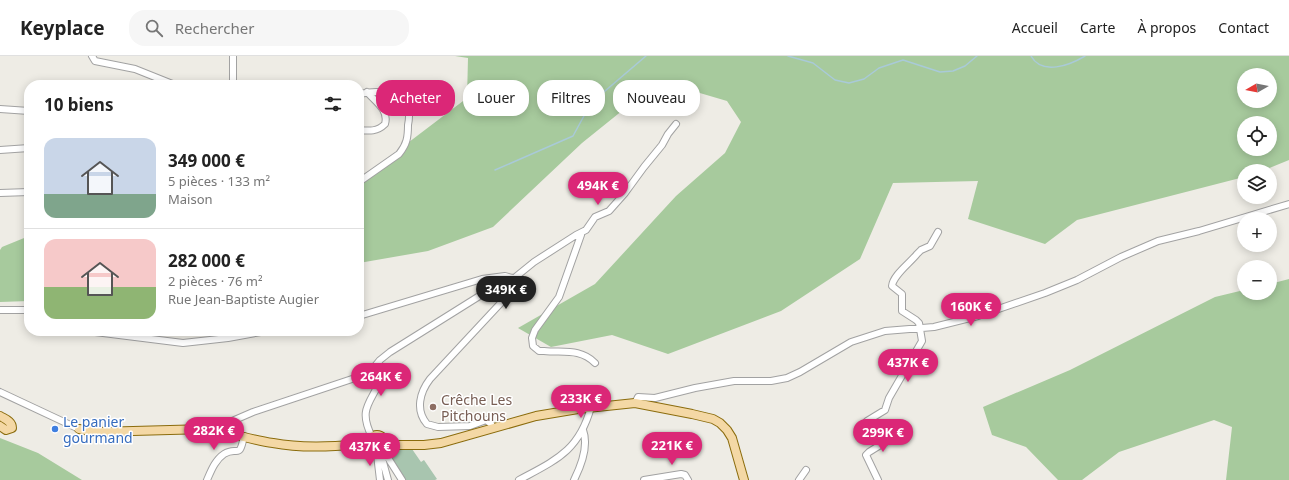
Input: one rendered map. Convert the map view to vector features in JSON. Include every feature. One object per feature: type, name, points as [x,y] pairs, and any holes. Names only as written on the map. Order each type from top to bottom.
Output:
[{"type":"main road","points":[[370,441],[372,450],[433,444],[536,416],[591,407],[635,403],[692,414],[713,419],[720,423],[732,438],[744,480]]},
{"type":"main road","points":[[0,416],[8,421],[12,428],[6,430],[0,426]]},
{"type":"main road","points":[[78,428],[96,432],[200,429],[215,430],[264,442],[284,445],[314,446],[370,441],[376,435],[381,436],[384,439],[381,449]]},
{"type":"street","points":[[92,56],[95,61],[135,69],[162,80]]},
{"type":"street","points":[[233,56],[233,80]]},
{"type":"street","points":[[364,130],[372,131],[377,129],[385,124],[386,120],[384,110],[367,92]]},
{"type":"street","points":[[364,93],[383,92],[390,94],[404,103],[408,111],[408,137],[404,148],[399,154],[364,178]]},
{"type":"street","points":[[0,109],[24,111]]},
{"type":"street","points":[[215,430],[228,422],[253,412],[297,399],[370,372],[384,357],[426,329],[489,290],[512,279],[534,262],[586,230],[595,217],[609,211],[625,193],[662,145],[676,124]]},
{"type":"street","points":[[0,150],[24,148]]},
{"type":"street","points":[[0,193],[24,192]]},
{"type":"street","points":[[635,403],[638,397],[655,398],[695,388],[734,381],[771,381],[787,378],[851,342],[885,331],[934,327],[978,316],[1077,280],[1122,257],[1158,241],[1199,231],[1289,204]]},
{"type":"street","points":[[867,421],[885,410],[904,371],[922,341],[919,323],[902,311],[902,294],[892,286],[894,278],[921,250],[930,246],[938,232]]},
{"type":"street","points":[[580,233],[581,235],[579,242],[561,292],[535,330],[532,338],[533,346],[539,351],[578,352],[595,363]]},
{"type":"street","points":[[364,314],[482,279],[504,276],[512,279]]},
{"type":"street","points":[[493,428],[492,424],[486,420],[470,426],[438,427],[427,424],[421,414],[420,401],[422,392],[430,379],[512,291],[514,284],[512,279]]},
{"type":"street","points":[[0,310],[24,310]]},
{"type":"street","points":[[127,336],[183,343],[238,336]]},
{"type":"street","points":[[370,441],[366,420],[366,406],[380,381],[380,378],[373,369]]},
{"type":"street","points":[[0,392],[78,428]]},
{"type":"street","points":[[519,480],[561,456],[568,450],[583,430],[591,407]]},
{"type":"street","points":[[574,480],[579,471],[584,453],[585,439],[583,430]]},
{"type":"street","points":[[878,480],[866,455],[903,431]]},
{"type":"street","points":[[207,480],[212,468],[220,458],[229,452],[240,450],[242,448],[244,436]]},
{"type":"street","points":[[380,480],[381,449]]},
{"type":"street","points":[[381,449],[388,480]]},
{"type":"street","points":[[381,449],[402,480]]},
{"type":"street","points":[[799,480],[806,470]]},
{"type":"street","points":[[644,480],[681,474],[685,475],[688,480]]},
{"type":"green space","points":[[455,56],[1289,56],[1289,160],[1277,165],[1237,164],[1237,179],[1077,220],[1045,244],[968,219],[978,181],[893,183],[860,259],[781,311],[668,354],[612,335],[551,347],[518,328],[595,284],[676,196],[725,153],[741,122],[727,101],[700,93],[700,80],[613,80],[613,116],[616,116],[582,143],[493,227],[428,251],[364,262],[364,176],[443,116],[455,116],[455,107],[463,101],[463,116],[529,116],[529,80],[467,80],[468,58]]},
{"type":"green space","points":[[24,238],[24,301],[0,302],[0,250],[2,247]]},
{"type":"green space","points":[[1289,279],[1289,480],[1226,480],[1232,427],[1214,420],[1119,452],[1082,480],[1058,480],[1026,447],[992,435],[983,407],[1070,370],[1215,297],[1237,292],[1237,300],[1277,300],[1277,282]]},
{"type":"green space","points":[[0,438],[38,453],[82,480],[0,480]]},
{"type":"green space","points":[[412,449],[421,462],[424,460],[437,479],[406,480],[387,451]]},
{"type":"waterway","points":[[495,170],[573,136],[591,103],[646,56]]},
{"type":"waterway","points":[[788,56],[813,63],[835,80],[849,83],[864,79],[879,68],[903,60],[940,72],[953,71],[965,66],[977,56]]},
{"type":"waterway","points":[[1031,56],[1042,66],[1049,67],[1072,63],[1085,56]]},
{"type":"place","name":"Crêche Les Pitchouns","points":[[433,407]]},
{"type":"place","name":"Le panier gourmand","points":[[55,429]]}]
